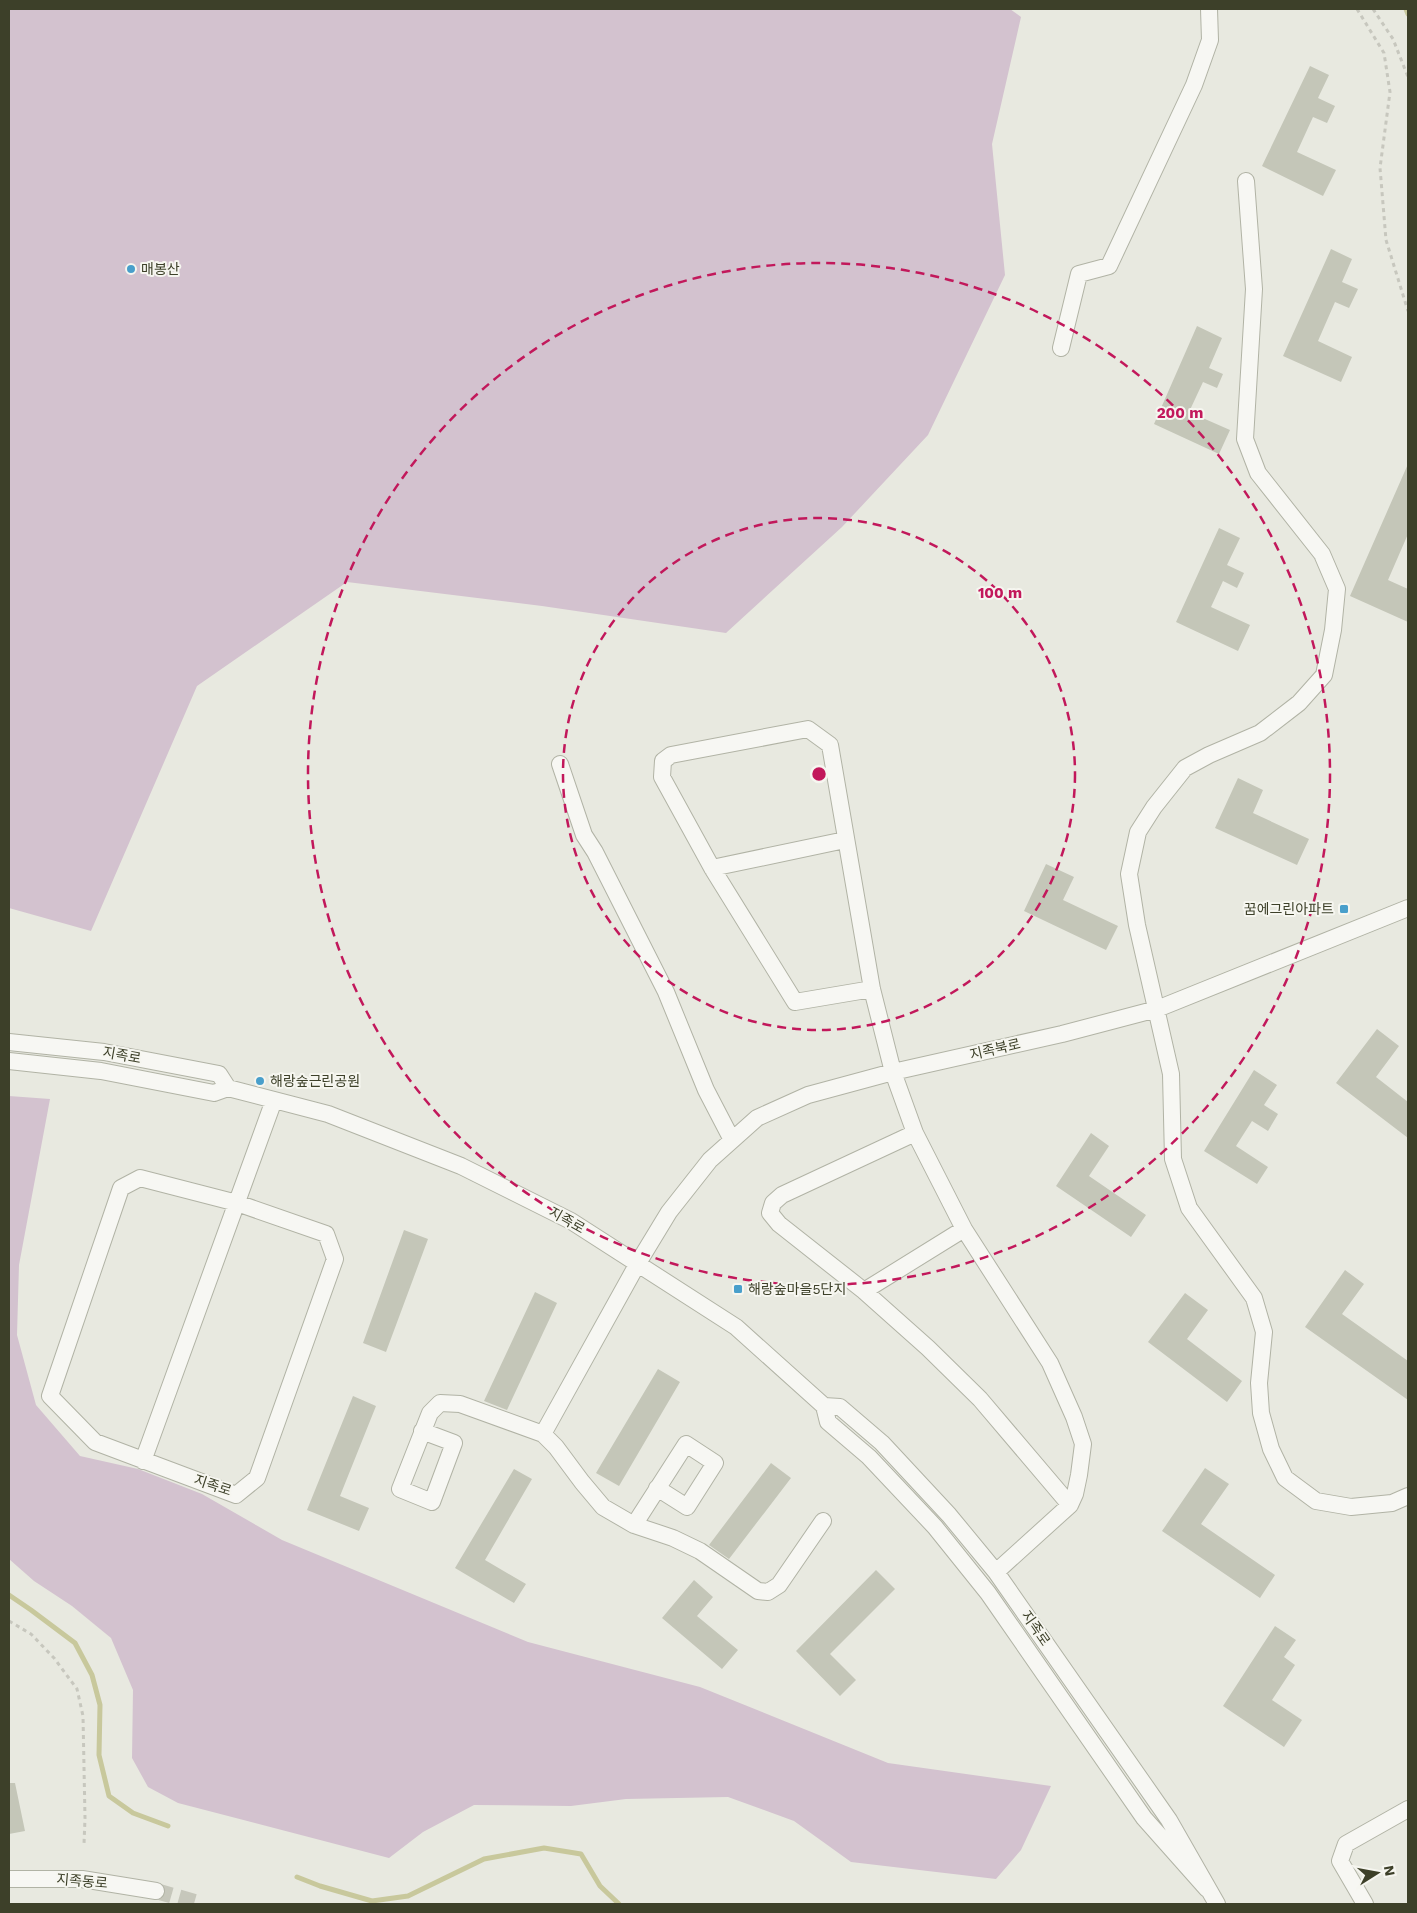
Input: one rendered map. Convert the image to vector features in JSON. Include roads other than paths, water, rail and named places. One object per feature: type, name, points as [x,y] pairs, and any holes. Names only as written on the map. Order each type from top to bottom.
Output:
[{"type":"street","points":[[1062,348],[1080,274],[1109,266],[1194,85],[1210,40],[1209,9]]},
{"type":"street","points":[[1246,181],[1254,289],[1245,439],[1258,473],[1322,554],[1337,589],[1333,630],[1324,675],[1299,703],[1260,733],[1209,755],[1185,768],[1154,807],[1138,832],[1129,874],[1137,926],[1171,1074],[1173,1159],[1189,1208],[1254,1298],[1264,1332],[1259,1383],[1261,1413],[1271,1449],[1285,1478],[1316,1501],[1351,1506],[1392,1503],[1408,1496]]},
{"type":"street","points":[[872,989],[795,1002],[712,868],[662,777],[663,761],[671,755],[808,730],[830,745],[872,989],[893,1072],[915,1133],[964,1229],[1050,1363],[1074,1417],[1083,1444],[1075,1494],[1070,1505],[996,1572]]},
{"type":"street","points":[[560,764],[584,835],[595,852],[666,992],[706,1090],[732,1140]]},
{"type":"street","points":[[712,868],[845,840]]},
{"type":"street","name":"지족북로","points":[[543,1434],[638,1263],[669,1212],[710,1160],[757,1118],[808,1095],[893,1072],[1062,1034],[1157,1009],[1408,908]]},
{"type":"street","name":"지족로","points":[[9,1042],[104,1052],[219,1074],[228,1088]]},
{"type":"street","name":"지족로","points":[[9,1061],[101,1071],[214,1092],[228,1088],[328,1114],[461,1166],[571,1221],[736,1327],[824,1406],[828,1422],[869,1457],[935,1527],[988,1593],[1144,1818],[1207,1889]]},
{"type":"street","points":[[143,1461],[274,1100]]},
{"type":"street","points":[[915,1133],[782,1195],[773,1203],[770,1213],[779,1224],[864,1291],[928,1348],[980,1400],[1070,1505]]},
{"type":"street","name":"지족로","points":[[140,1178],[236,1203],[326,1234],[335,1259],[257,1478],[236,1495],[95,1442],[50,1396],[121,1188],[140,1178]]},
{"type":"street","points":[[864,1291],[964,1229]]},
{"type":"street","points":[[422,1431],[430,1413],[440,1403],[460,1404],[543,1434],[556,1447],[603,1507],[634,1525],[673,1538],[700,1550],[758,1591],[768,1592],[779,1585],[823,1521]]},
{"type":"street","name":"지족로","points":[[824,1406],[840,1407],[882,1443],[949,1515],[996,1572],[1169,1820],[1217,1904]]},
{"type":"street","points":[[634,1525],[658,1488]]},
{"type":"street","points":[[1365,1904],[1340,1861],[1346,1844],[1408,1809]]},
{"type":"street","name":"지족동로","points":[[9,1879],[82,1879],[156,1891]]},
{"type":"waterway","points":[[1406,9],[1408,14]]},
{"type":"waterway","points":[[9,1595],[75,1643],[92,1675],[100,1705],[99,1755],[109,1796],[133,1813],[168,1826]]},
{"type":"waterway","points":[[297,1877],[320,1886],[372,1901],[408,1896],[484,1859],[544,1848],[581,1854],[600,1886],[619,1904]]},
{"type":"tunnel","points":[[156,1891],[202,1904]]},
{"type":"place","name":"매봉산","points":[[131,269]]},
{"type":"place","name":"꿈에그린아파트","points":[[1344,909]]},
{"type":"place","name":"해랑숲근린공원","points":[[260,1081]]},
{"type":"place","name":"해랑숲마을5단지","points":[[738,1289]]}]
